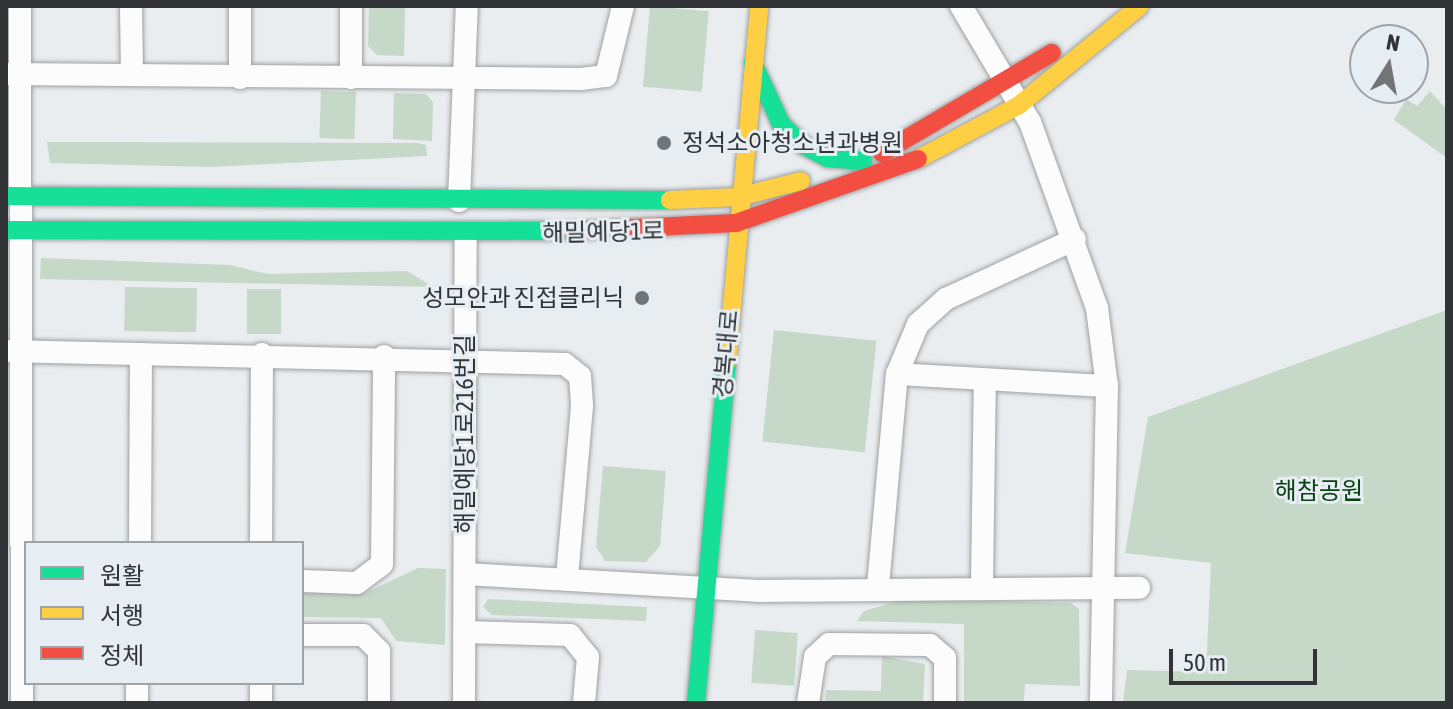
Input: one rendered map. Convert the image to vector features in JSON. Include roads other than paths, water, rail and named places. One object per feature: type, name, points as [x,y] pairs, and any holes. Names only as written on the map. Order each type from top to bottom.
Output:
[{"type":"street","points":[[20,6],[13,74],[12,464],[17,577],[24,629],[22,703]]},
{"type":"street","points":[[131,6],[132,75]]},
{"type":"street","points":[[240,6],[240,78]]},
{"type":"street","points":[[351,6],[351,78]]},
{"type":"street","points":[[459,201],[467,6]]},
{"type":"street","points":[[13,74],[462,79],[606,76],[623,6]]},
{"type":"street","name":"경복대로","points":[[696,703],[738,197],[759,6]]},
{"type":"street","points":[[961,6],[1019,105],[1075,239],[1097,308],[1107,386],[1101,703]]},
{"type":"street","name":"해밀예당1로","points":[[14,196],[459,201],[738,197],[863,161],[1006,84],[1109,6]]},
{"type":"street","name":"해밀예당1로","points":[[14,230],[466,236],[736,223],[871,180],[1019,105],[1140,6]]},
{"type":"street","points":[[753,63],[781,124],[803,145],[827,158],[863,161]]},
{"type":"street","name":"해밀예당1로216번길","points":[[464,703],[466,236]]},
{"type":"street","points":[[878,586],[897,374],[918,324],[946,299],[1075,239]]},
{"type":"street","points":[[14,352],[384,356],[565,364],[580,376],[567,579]]},
{"type":"street","points":[[140,541],[141,354]]},
{"type":"street","points":[[261,541],[262,354]]},
{"type":"street","points":[[304,581],[357,583],[382,564],[384,356]]},
{"type":"street","points":[[897,374],[1107,386]]},
{"type":"street","points":[[982,584],[985,380]]},
{"type":"street","points":[[465,574],[706,588],[982,584],[1139,588]]},
{"type":"street","points":[[464,632],[570,635],[588,657],[584,703]]},
{"type":"street","points":[[304,635],[363,635],[379,651],[379,703]]},
{"type":"street","points":[[808,703],[815,657],[829,644],[930,645],[945,658],[945,703]]},
{"type":"place","name":"정석소아청소년과병원","points":[[664,143]]},
{"type":"place","name":"성모안과 진접클리닉","points":[[642,298]]},
{"type":"park label","name":"해참공원","points":[[1319,491]]}]
